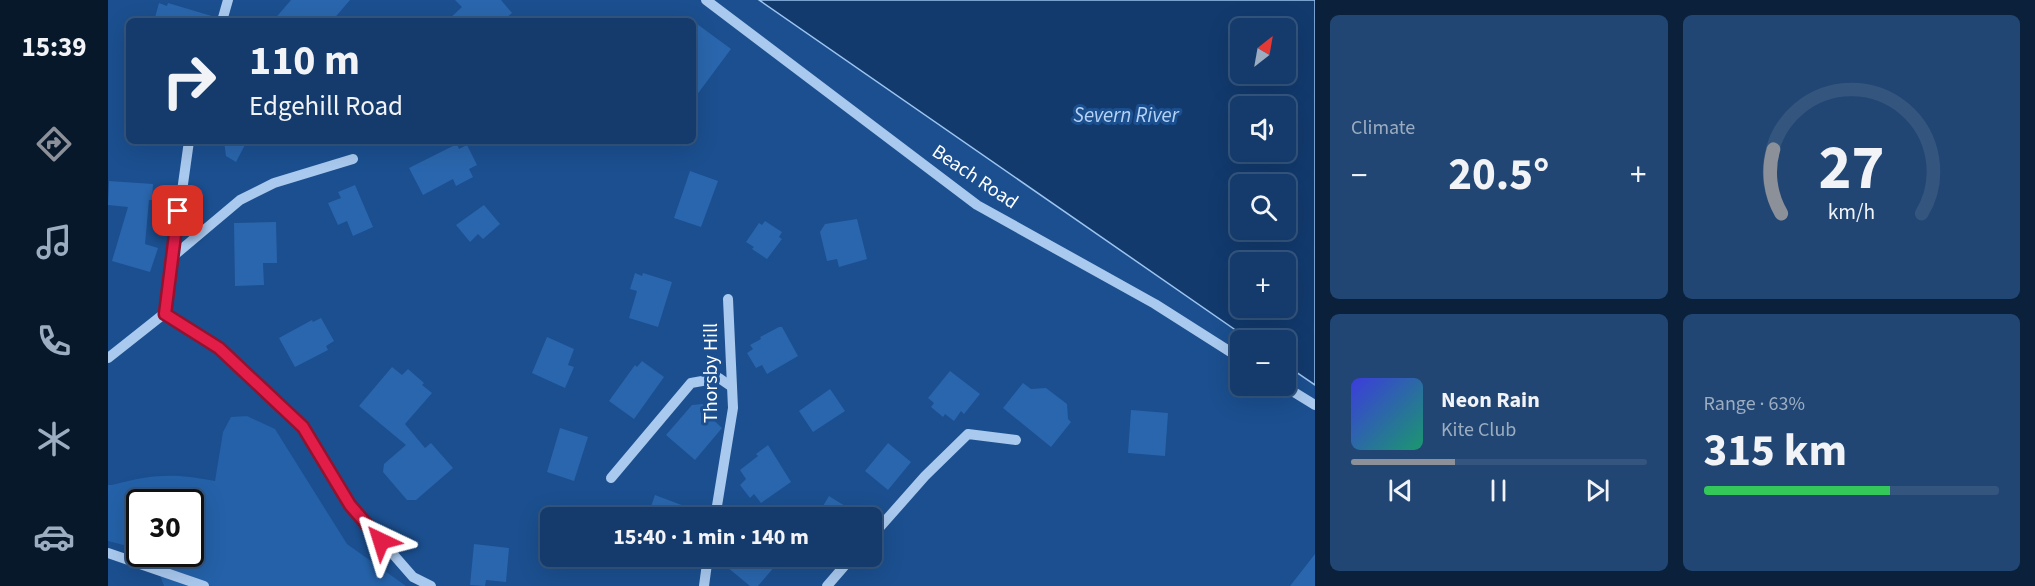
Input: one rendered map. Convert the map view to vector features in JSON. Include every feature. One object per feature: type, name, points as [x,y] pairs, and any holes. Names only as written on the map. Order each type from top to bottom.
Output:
[{"type":"street","points":[[223,18],[228,0]]},
{"type":"street","name":"Beach Road","points":[[706,0],[977,204],[1155,303],[1230,352]]},
{"type":"street","points":[[108,358],[165,314],[189,144]]},
{"type":"street","points":[[171,258],[240,200],[273,183],[353,159]]},
{"type":"street","name":"Thorsby Hill","points":[[717,507],[733,408],[728,299]]},
{"type":"street","points":[[165,314],[219,348],[303,427],[350,505],[413,577],[431,586]]},
{"type":"street","points":[[611,478],[692,383],[719,378],[732,387]]},
{"type":"street","points":[[1296,393],[1315,405]]},
{"type":"street","points":[[882,525],[925,476],[968,434],[1016,440]]},
{"type":"street","points":[[108,553],[204,586]]},
{"type":"street","points":[[704,586],[707,567]]},
{"type":"street","points":[[827,586],[844,567]]},
{"type":"shaded area","points":[[247,416],[275,429],[347,544],[406,586],[164,586],[157,567],[204,567],[204,489],[126,489],[126,546],[108,541],[108,485],[163,476],[215,481],[223,432],[231,417]]},
{"type":"water","name":"Severn River","points":[[759,0],[1315,0],[1315,385],[1296,372],[1296,330],[1236,330]]},
{"type":"building","points":[[291,0],[350,0],[335,18],[276,18]]},
{"type":"building","points":[[455,0],[501,0],[512,13],[506,18],[450,18],[462,7]]},
{"type":"building","points":[[159,3],[167,6],[168,3],[215,17],[215,18],[155,18]]},
{"type":"building","points":[[696,23],[731,49],[696,96]]},
{"type":"building","points":[[224,144],[245,144],[236,162],[226,156]]},
{"type":"building","points":[[457,144],[459,149],[467,145],[477,165],[469,169],[473,177],[456,186],[453,179],[423,195],[409,168]]},
{"type":"building","points":[[690,171],[718,181],[701,227],[674,218]]},
{"type":"building","points":[[109,181],[153,184],[152,200],[149,200],[145,244],[158,248],[150,272],[112,261],[128,207],[108,205]]},
{"type":"building","points":[[355,185],[373,227],[353,236],[347,221],[338,225],[328,203],[341,198],[338,192]]},
{"type":"building","points":[[484,205],[500,224],[483,239],[478,234],[470,242],[456,225]]},
{"type":"building","points":[[857,219],[867,259],[839,267],[837,259],[827,261],[820,232],[825,224]]},
{"type":"building","points":[[765,221],[782,232],[779,237],[782,239],[767,259],[746,242],[759,223],[762,225]]},
{"type":"building","points":[[276,222],[277,263],[263,263],[264,285],[235,286],[234,223]]},
{"type":"building","points":[[635,273],[642,276],[643,273],[672,282],[658,327],[629,318],[637,291],[630,289]]},
{"type":"building","points":[[321,318],[334,341],[326,346],[328,350],[295,367],[279,338],[312,320],[313,322]]},
{"type":"building","points":[[782,327],[798,356],[767,374],[762,365],[756,368],[747,353],[753,349],[750,345]]},
{"type":"building","points":[[547,337],[574,349],[568,365],[574,367],[565,388],[532,373]]},
{"type":"building","points":[[642,361],[664,377],[634,419],[609,401],[635,365],[637,367]]},
{"type":"building","points":[[392,367],[402,375],[408,369],[432,393],[405,424],[425,448],[431,443],[453,468],[416,500],[407,500],[383,472],[384,464],[406,445],[359,406]]},
{"type":"building","points":[[950,371],[980,394],[964,414],[961,411],[954,421],[945,414],[943,417],[931,407],[934,403],[928,398]]},
{"type":"building","points":[[1023,383],[1031,389],[1046,388],[1067,404],[1068,419],[1071,422],[1051,447],[1003,408]]},
{"type":"building","points":[[830,389],[845,411],[813,432],[799,411]]},
{"type":"building","points":[[703,404],[704,411],[722,428],[695,460],[666,435],[692,405]]},
{"type":"building","points":[[1131,410],[1168,413],[1165,456],[1128,453]]},
{"type":"building","points":[[560,428],[588,437],[574,481],[547,472]]},
{"type":"building","points":[[888,443],[911,462],[888,490],[865,471]]},
{"type":"building","points":[[768,445],[791,482],[761,503],[754,494],[750,498],[740,485],[746,479],[740,470]]},
{"type":"building","points":[[655,495],[687,507],[651,507]]},
{"type":"building","points":[[829,496],[846,507],[822,507]]},
{"type":"building","points":[[474,544],[509,548],[506,582],[486,580],[485,586],[470,585]]},
{"type":"building","points":[[1315,554],[1315,586],[1290,586]]},
{"type":"building","points":[[727,567],[774,567],[758,586],[750,586]]},
{"type":"route","points":[[178,211],[165,314],[219,348],[303,427],[350,505],[381,541]]}]
